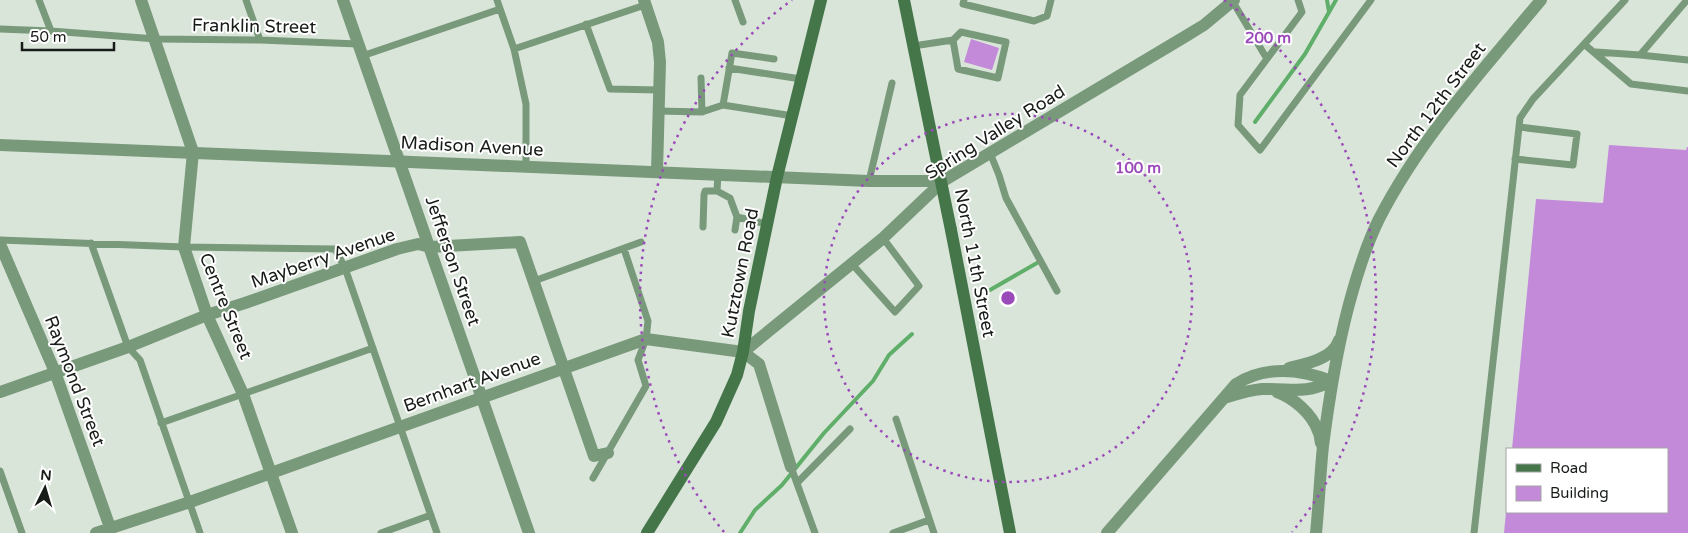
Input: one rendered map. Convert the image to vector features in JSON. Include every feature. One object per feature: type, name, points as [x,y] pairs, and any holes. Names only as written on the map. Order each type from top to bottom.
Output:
[{"type":"main road","name":"Kutztown Road","points":[[647,533],[716,422],[737,375],[777,177],[821,0]]},
{"type":"main road","name":"North 11th Street","points":[[904,0],[1010,533]]},
{"type":"street","name":"Centre Street","points":[[142,0],[192,152],[184,246],[207,315],[243,394],[292,533]]},
{"type":"street","name":"Jefferson Street","points":[[343,0],[529,533]]},
{"type":"street","name":"North 12th Street","points":[[1316,533],[1323,448],[1332,381],[1357,273],[1378,220],[1410,165],[1447,114],[1542,0]]},
{"type":"street","name":"Spring Valley Road","points":[[743,352],[883,238],[943,181],[1186,36],[1234,1]]},
{"type":"street","points":[[644,2],[658,42],[660,62],[658,171]]},
{"type":"street","name":"Madison Avenue","points":[[0,144],[869,181],[943,181]]},
{"type":"street","name":"Mayberry Avenue","points":[[0,392],[128,347],[207,315],[411,246],[418,244],[430,247],[520,242],[594,456],[608,453]]},
{"type":"street","name":"Raymond Street","points":[[0,244],[55,372],[111,530]]},
{"type":"street","points":[[1107,533],[1236,384],[1243,380],[1322,357],[1338,345],[1342,333]]},
{"type":"street","name":"Bernhart Avenue","points":[[96,533],[111,530],[646,339],[743,352]]},
{"type":"street","points":[[743,352],[758,364],[791,467]]},
{"type":"street","points":[[1281,370],[1316,375],[1332,381]]},
{"type":"street","points":[[1222,399],[1262,389],[1297,391],[1316,389],[1332,381]]},
{"type":"street","points":[[1262,389],[1285,395],[1303,409],[1318,430],[1323,448]]},
{"type":"lane","points":[[39,0],[51,31]]},
{"type":"lane","points":[[246,0],[260,40]]},
{"type":"lane","points":[[497,0],[514,49],[526,104],[526,166]]},
{"type":"lane","points":[[735,0],[743,22]]},
{"type":"lane","points":[[964,0],[963,4],[1034,21],[1047,16],[1051,0]]},
{"type":"lane","points":[[1298,0],[1302,12],[1240,96],[1238,125],[1260,150],[1371,0]]},
{"type":"lane","points":[[1474,533],[1520,118],[1526,107],[1625,0]]},
{"type":"lane","points":[[1640,55],[1687,0]]},
{"type":"lane","points":[[1234,1],[1267,58]]},
{"type":"lane","points":[[514,49],[644,2]]},
{"type":"lane","points":[[360,50],[500,9]]},
{"type":"lane","points":[[586,24],[610,89],[659,90]]},
{"type":"lane","name":"Franklin Street","points":[[0,29],[156,39],[260,40],[360,50]]},
{"type":"lane","points":[[913,46],[953,40],[961,32],[1006,42],[998,78],[958,69],[953,40]]},
{"type":"lane","points":[[1584,44],[1596,52],[1630,84],[1688,91]]},
{"type":"lane","points":[[723,105],[732,52],[774,59]]},
{"type":"lane","points":[[1596,52],[1688,60]]},
{"type":"lane","points":[[729,68],[802,79]]},
{"type":"lane","points":[[701,78],[702,112]]},
{"type":"lane","points":[[869,181],[892,83]]},
{"type":"lane","points":[[658,111],[702,112],[723,105],[793,116]]},
{"type":"lane","points":[[1515,159],[1573,165],[1577,134],[1519,127]]},
{"type":"lane","points":[[990,153],[1006,198],[1057,291]]},
{"type":"lane","points":[[717,191],[718,174]]},
{"type":"lane","points":[[703,227],[705,192],[717,191],[730,198],[737,217],[735,230]]},
{"type":"lane","points":[[737,217],[768,224]]},
{"type":"lane","points":[[852,264],[895,312],[919,286],[883,238]]},
{"type":"lane","points":[[0,240],[335,249],[345,268],[437,533]]},
{"type":"lane","points":[[534,281],[642,242]]},
{"type":"lane","points":[[91,243],[128,347],[140,360],[200,533]]},
{"type":"lane","points":[[593,478],[646,386],[638,360],[646,339],[648,321],[624,249]]},
{"type":"lane","points":[[162,423],[372,348]]},
{"type":"lane","points":[[896,419],[934,533]]},
{"type":"lane","points":[[797,483],[850,429]]},
{"type":"lane","points":[[791,467],[815,533]]},
{"type":"lane","points":[[0,471],[22,533]]},
{"type":"lane","points":[[380,533],[430,515]]},
{"type":"lane","points":[[893,533],[929,520]]},
{"type":"building","points":[[971,39],[999,48],[992,70],[964,62]]},
{"type":"building","points":[[1609,145],[1686,150],[1688,147],[1688,533],[1504,533],[1506,512],[1668,513],[1668,448],[1512,448],[1536,199],[1603,203]]},
{"type":"waterway","points":[[1327,0],[1329,12]]},
{"type":"waterway","points":[[1255,122],[1305,54],[1336,0]]},
{"type":"waterway","points":[[990,290],[1037,263]]},
{"type":"waterway","points":[[740,533],[755,510],[782,485],[824,433],[873,381],[889,355],[912,334]]}]
